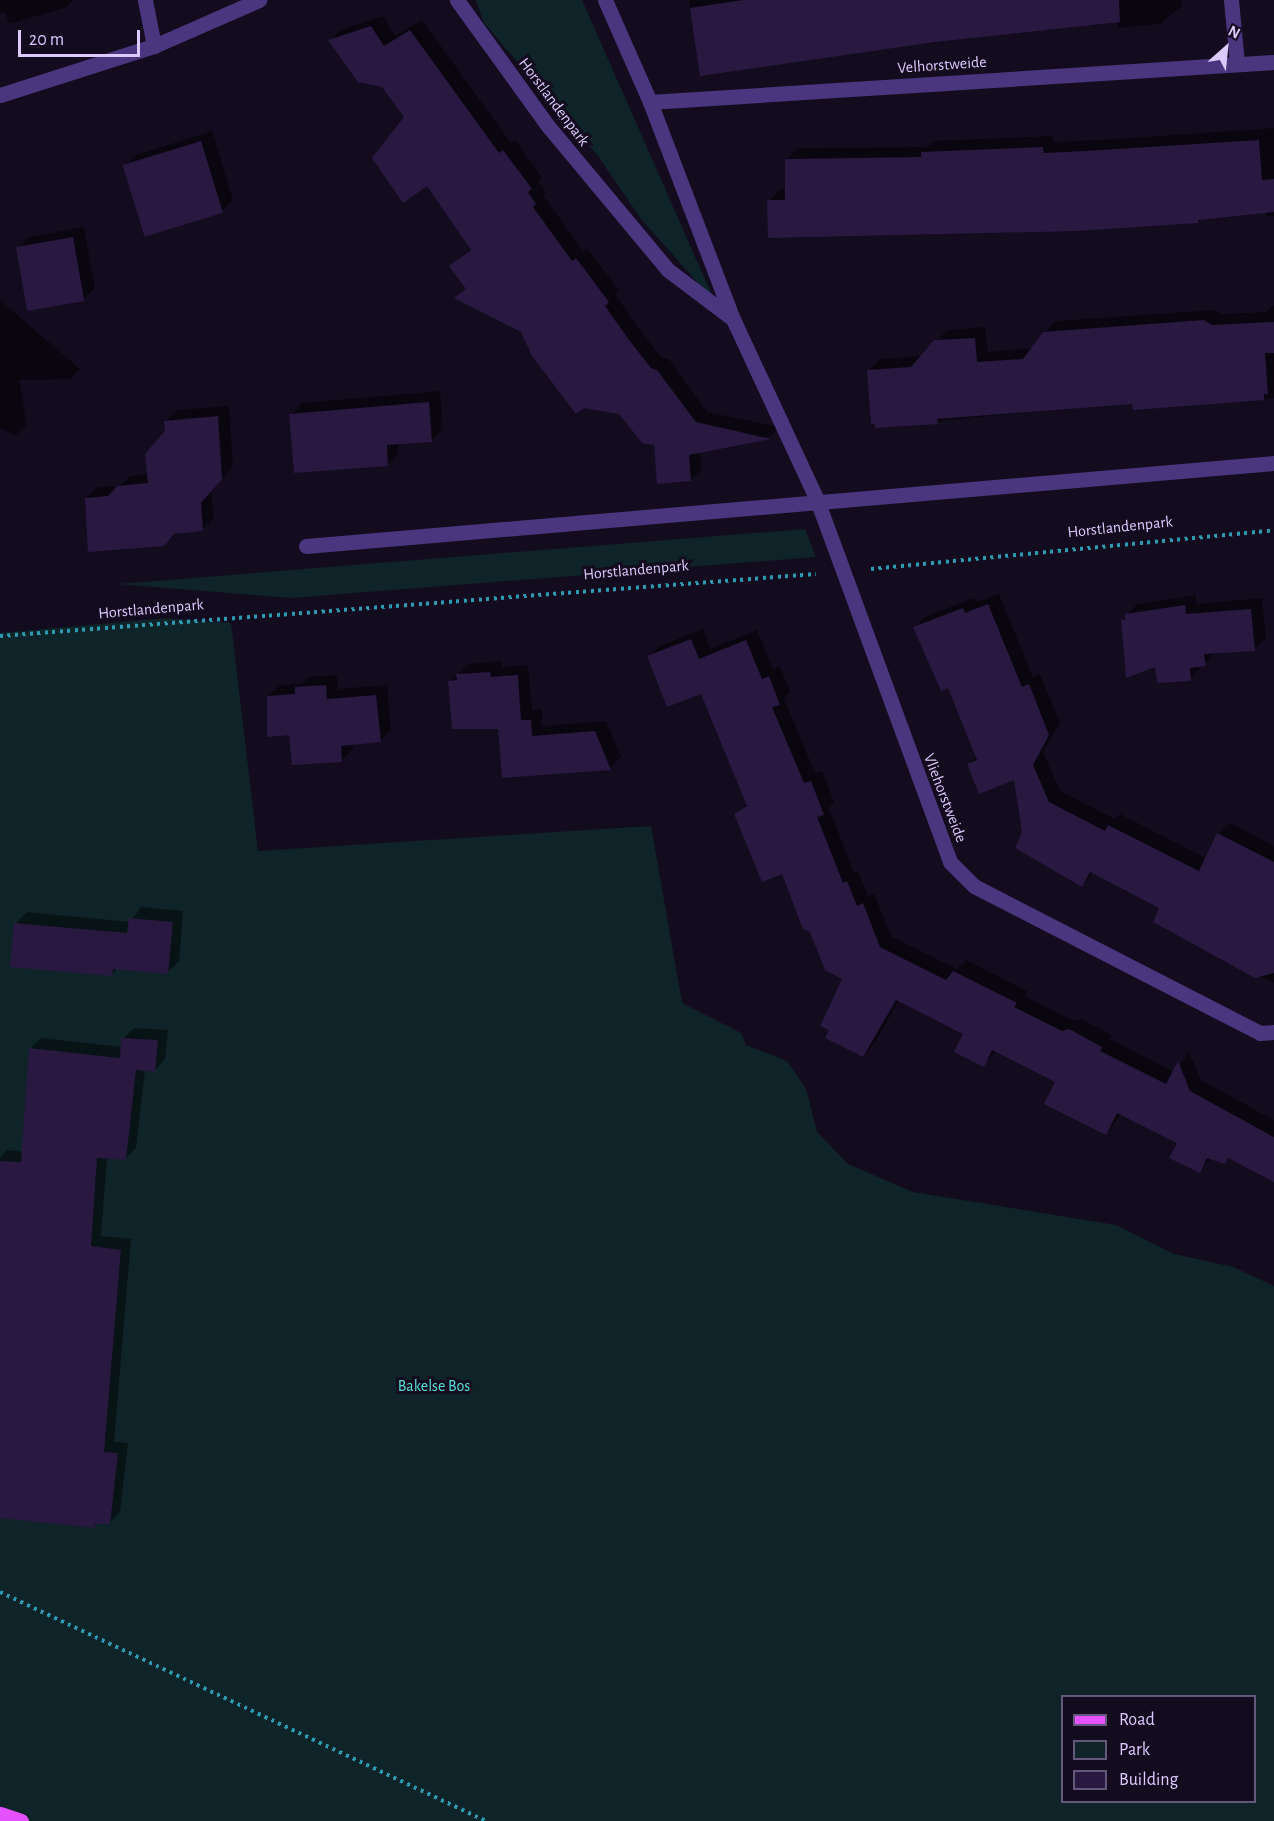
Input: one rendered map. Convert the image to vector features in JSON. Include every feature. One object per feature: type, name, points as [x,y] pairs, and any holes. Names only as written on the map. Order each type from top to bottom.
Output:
[{"type":"main road","points":[[0,1814],[21,1821]]},
{"type":"street","points":[[146,0],[154,46]]},
{"type":"street","points":[[0,95],[154,46],[259,0]]},
{"type":"street","name":"Horstlandenpark","points":[[457,0],[548,126],[668,270],[733,319]]},
{"type":"street","name":"Horstlandenpark","points":[[605,0],[650,102],[733,319],[818,500]]},
{"type":"street","points":[[1231,0],[1237,64]]},
{"type":"street","name":"Velhorstweide","points":[[650,102],[1274,62]]},
{"type":"street","points":[[306,546],[818,500],[1274,463]]},
{"type":"street","name":"Vliehorstweide","points":[[818,500],[841,572],[950,862],[985,891],[1260,1033],[1274,1032]]},
{"type":"path","name":"Horstlandenpark","points":[[0,636],[841,572],[1274,530]]},
{"type":"path","points":[[0,1592],[486,1821]]},
{"type":"green space","points":[[476,0],[582,0],[715,302],[641,219],[598,156],[484,23]]},
{"type":"green space","points":[[805,529],[816,557],[290,598],[118,584]]},
{"type":"green space","name":"Bakelse Bos","points":[[166,618],[231,623],[258,851],[651,826],[682,1003],[741,1033],[746,1045],[787,1061],[806,1089],[817,1132],[848,1164],[913,1192],[1116,1225],[1174,1254],[1233,1267],[1274,1286],[1274,1821],[0,1821],[0,633]]},
{"type":"building","points":[[743,0],[1119,0],[1120,22],[936,42],[700,76],[690,8]]},
{"type":"building","points":[[371,26],[384,46],[410,30],[499,153],[503,150],[532,189],[528,192],[536,204],[533,207],[572,261],[576,258],[609,302],[605,306],[629,340],[651,368],[657,370],[696,422],[771,439],[689,455],[691,481],[657,484],[654,445],[642,443],[619,414],[584,408],[576,414],[532,356],[521,332],[454,298],[466,289],[449,266],[471,250],[427,186],[403,203],[372,158],[404,117],[382,87],[358,82],[328,40]]},
{"type":"building","points":[[1259,140],[1262,180],[1274,179],[1274,212],[1198,220],[1198,223],[1077,231],[768,238],[767,200],[785,200],[785,159],[921,157],[921,152],[1043,147],[1044,153]]},
{"type":"building","points":[[201,141],[223,213],[145,237],[123,165]]},
{"type":"building","points":[[73,237],[84,301],[27,311],[16,247]]},
{"type":"building","points":[[1204,320],[1212,325],[1274,322],[1274,353],[1265,353],[1268,394],[1264,394],[1264,400],[1133,410],[1132,404],[937,419],[938,424],[875,428],[875,424],[871,424],[867,370],[911,367],[934,340],[975,338],[977,362],[1023,359],[1043,332]]},
{"type":"building","points":[[429,402],[432,442],[387,445],[388,466],[294,473],[289,414]]},
{"type":"building","points":[[218,416],[222,479],[201,503],[203,531],[174,534],[164,546],[88,552],[85,498],[108,496],[117,486],[148,483],[145,454],[165,431],[164,421]]},
{"type":"building","points":[[988,604],[1022,687],[1029,684],[1049,735],[1033,765],[1049,802],[1105,831],[1108,825],[1199,871],[1217,833],[1274,862],[1274,973],[1255,978],[1153,922],[1159,908],[1090,872],[1082,887],[1015,848],[1022,832],[1014,780],[979,794],[967,764],[977,760],[948,688],[941,691],[913,627],[963,608],[965,613]]},
{"type":"building","points":[[1185,605],[1186,614],[1251,609],[1255,651],[1204,654],[1206,666],[1190,668],[1191,681],[1157,683],[1155,667],[1126,678],[1121,619],[1125,620],[1125,614]]},
{"type":"building","points":[[691,639],[699,659],[746,640],[762,679],[769,676],[780,705],[772,707],[804,783],[811,781],[824,815],[817,817],[843,883],[847,881],[857,906],[863,903],[880,947],[946,980],[953,971],[1017,1003],[1014,1007],[1062,1031],[1069,1029],[1102,1047],[1100,1051],[1166,1084],[1178,1061],[1190,1091],[1274,1137],[1274,1182],[1228,1158],[1225,1164],[1207,1158],[1200,1173],[1169,1158],[1177,1143],[1117,1113],[1106,1135],[1044,1104],[1055,1082],[992,1050],[984,1067],[954,1052],[963,1034],[896,1000],[863,1057],[825,1038],[829,1030],[820,1026],[842,979],[825,970],[810,932],[803,929],[782,874],[762,882],[734,814],[747,806],[701,694],[667,707],[647,656]]},
{"type":"building","points":[[490,672],[491,677],[518,675],[521,720],[531,720],[532,736],[595,731],[611,770],[502,778],[498,729],[452,729],[448,681],[457,680],[456,674]]},
{"type":"building","points":[[326,685],[327,699],[376,695],[381,742],[341,746],[342,762],[292,765],[289,735],[267,737],[267,696],[295,694],[295,687]]},
{"type":"building","points":[[129,918],[173,922],[168,974],[113,969],[112,976],[10,967],[14,923],[127,933]]},
{"type":"building","points":[[121,1038],[158,1040],[155,1072],[136,1070],[126,1160],[97,1158],[91,1246],[121,1250],[104,1452],[118,1453],[110,1524],[95,1524],[95,1528],[0,1518],[0,1161],[21,1162],[29,1048],[120,1058]]}]
